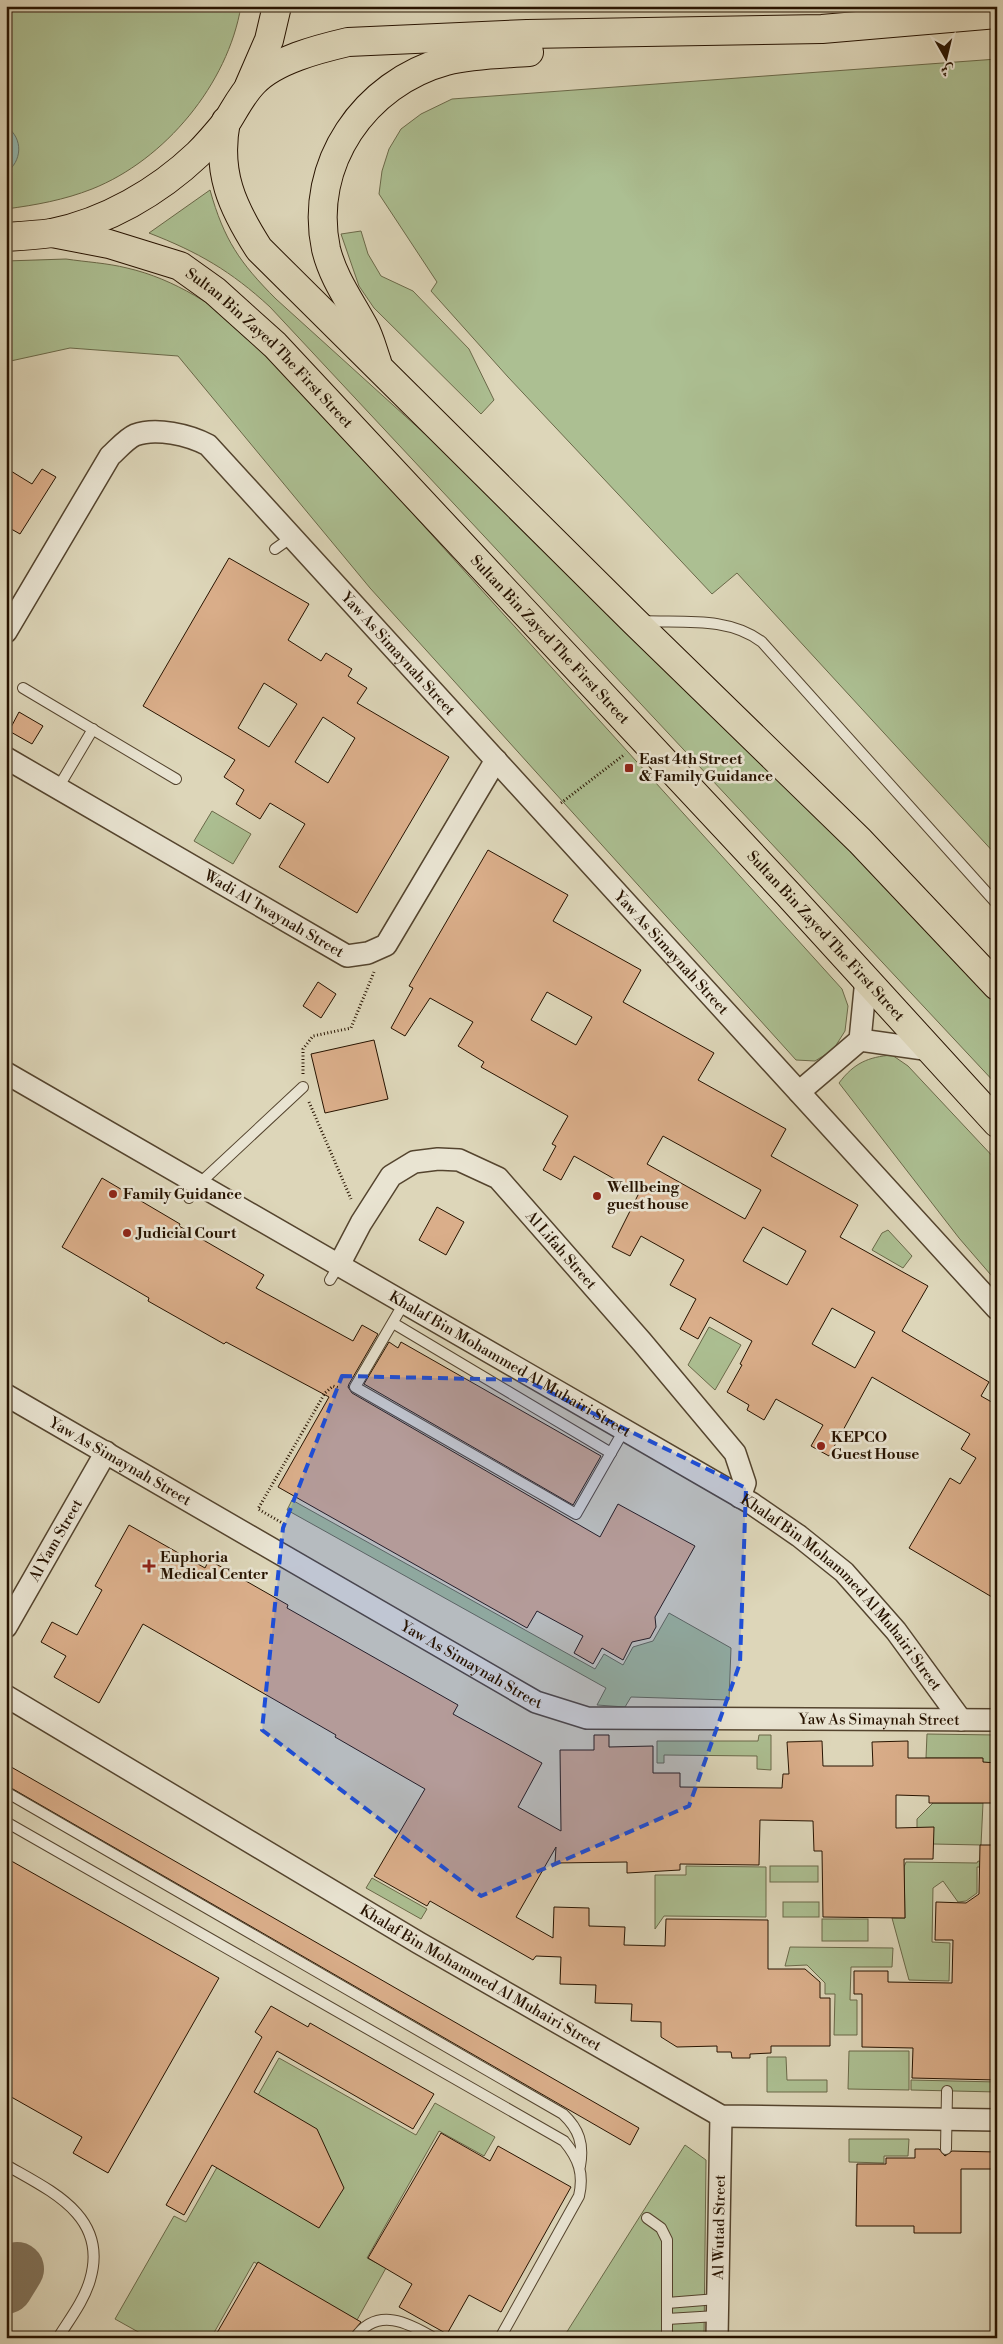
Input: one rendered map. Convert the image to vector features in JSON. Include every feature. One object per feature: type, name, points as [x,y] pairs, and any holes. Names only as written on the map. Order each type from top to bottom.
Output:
[{"type":"main road","points":[[247,90],[269,40],[277,6]]},
{"type":"main road","points":[[6,237],[52,233],[92,221],[131,204],[166,181],[199,154],[255,81],[299,56],[348,42],[596,33],[822,29],[997,14]]},
{"type":"main road","points":[[379,369],[365,329],[335,278],[326,248],[323,218],[326,187],[335,158],[349,130],[368,106],[386,91],[418,70],[448,60],[554,49],[596,33]]},
{"type":"main road","points":[[226,121],[221,146],[225,173],[232,200],[244,226],[259,249],[278,270],[634,621],[860,841],[997,986]]},
{"type":"main road","name":"Sultan Bin Zayed The First Street","points":[[52,233],[108,244],[180,266],[215,291],[276,345],[866,979],[997,1123]]},
{"type":"street","name":"Yaw As Simaynah Street","points":[[6,632],[110,456],[134,435],[163,432],[188,435],[208,445],[997,1309]]},
{"type":"street","name":"Wadi Al 'Iwaynah Street","points":[[6,758],[347,956],[368,953],[386,945]]},
{"type":"street","points":[[386,945],[496,760]]},
{"type":"street","points":[[799,1092],[860,1040],[866,979]]},
{"type":"street","points":[[860,1040],[931,1050]]},
{"type":"street","name":"Khalaf Bin Mohammed Al Muhairi Street","points":[[6,1072],[194,1191],[334,1273],[404,1303],[740,1497],[799,1536],[844,1572],[896,1631],[960,1720]]},
{"type":"street","name":"Al Lifah Street","points":[[334,1273],[361,1223],[391,1176],[414,1162],[438,1159],[459,1160],[498,1178],[642,1342],[735,1453],[745,1483],[740,1497]]},
{"type":"street","name":"Yaw As Simaynah Street","points":[[6,1395],[536,1702],[587,1718],[997,1720]]},
{"type":"street","name":"Al Yam Street","points":[[6,1627],[106,1452]]},
{"type":"street","name":"Khalaf Bin Mohammed Al Muhairi Street","points":[[6,1696],[419,1943],[721,2116],[997,2120]]},
{"type":"street","name":"Al Wutad Street","points":[[717,2338],[721,2116]]},
{"type":"lane","points":[[275,549],[292,536]]},
{"type":"lane","points":[[634,621],[722,624],[753,636],[762,642],[997,904]]},
{"type":"lane","points":[[24,688],[176,778]]},
{"type":"lane","points":[[58,788],[93,729]]},
{"type":"lane","points":[[194,1191],[303,1087]]},
{"type":"lane","points":[[404,1303],[354,1387],[576,1514],[624,1430]]},
{"type":"lane","points":[[393,1323],[611,1453]]},
{"type":"lane","points":[[6,1792],[564,2114],[578,2131],[582,2154],[580,2166],[582,2185],[574,2208],[500,2338]]},
{"type":"lane","points":[[6,1822],[552,2133],[569,2147],[580,2166]]},
{"type":"lane","points":[[946,2149],[947,2091]]},
{"type":"lane","points":[[6,2165],[64,2199],[80,2216],[90,2236],[93,2266],[90,2281],[58,2338]]},
{"type":"lane","points":[[647,2218],[661,2228],[667,2240],[667,2338]]},
{"type":"lane","points":[[667,2303],[717,2307]]},
{"type":"lane","points":[[667,2319],[717,2307]]},
{"type":"lane","points":[[355,2338],[364,2328],[374,2323],[394,2320],[404,2321],[434,2338]]},
{"type":"path","points":[[546,815],[644,740]]},
{"type":"path","points":[[361,1223],[303,1087],[303,1049],[313,1036],[352,1028],[386,945]]},
{"type":"path","points":[[284,1524],[258,1509],[325,1393],[334,1386],[344,1389],[354,1387]]},
{"type":"highlighted area","points":[[342,1376],[525,1380],[746,1488],[740,1663],[689,1806],[481,1896],[262,1730],[283,1528]]},
{"type":"green space","points":[[6,6],[241,6],[234,35],[223,63],[207,91],[189,116],[168,139],[119,176],[92,189],[50,202],[6,209]]},
{"type":"green space","points":[[997,59],[997,856],[737,573],[712,594],[508,377],[431,291],[437,282],[379,194],[382,171],[389,149],[401,129],[421,114],[452,99]]},
{"type":"green space","points":[[210,190],[221,223],[235,250],[263,286],[457,463],[873,872],[997,1003],[997,1085],[270,307],[242,283],[199,255],[149,233]]},
{"type":"green space","points":[[361,231],[368,254],[381,276],[413,291],[469,349],[494,400],[481,414],[374,308],[359,286],[341,234]]},
{"type":"green space","points":[[66,259],[119,266],[162,279],[210,305],[254,338],[842,989],[848,1006],[845,1031],[833,1050],[815,1061],[796,1060],[370,588],[178,356],[70,348],[6,362],[6,261]]},
{"type":"green space","points":[[212,811],[251,834],[233,864],[194,841]]},
{"type":"green space","points":[[892,1055],[908,1066],[997,1161],[997,1282],[959,1238],[839,1083],[850,1070],[862,1062],[876,1057]]},
{"type":"green space","points":[[888,1230],[912,1256],[903,1268],[872,1250],[882,1233]]},
{"type":"green space","points":[[709,1327],[741,1345],[715,1390],[688,1365]]},
{"type":"green space","points":[[292,1500],[595,1669],[604,1654],[623,1665],[633,1647],[653,1641],[669,1613],[731,1648],[729,1700],[631,1697],[625,1707],[597,1705],[606,1688],[287,1510]]},
{"type":"green space","points":[[927,1734],[997,1735],[997,1763],[983,1763],[982,1758],[926,1758]]},
{"type":"green space","points":[[759,1735],[771,1735],[771,1770],[757,1769],[757,1756],[664,1755],[664,1763],[657,1763],[657,1741],[758,1741]]},
{"type":"green space","points":[[933,1803],[983,1803],[981,1845],[933,1844],[917,1830],[917,1819]]},
{"type":"green space","points":[[978,1861],[997,1867],[977,1867],[977,1893],[966,1901],[958,1902],[943,1881],[933,1888],[932,1942],[950,1943],[949,1981],[909,1980],[892,1918],[905,1918],[904,1867],[906,1862],[977,1863]]},
{"type":"green space","points":[[686,1866],[766,1867],[766,1917],[664,1916],[655,1929],[655,1875],[686,1875]]},
{"type":"green space","points":[[770,1866],[818,1866],[818,1882],[770,1882]]},
{"type":"green space","points":[[372,1878],[427,1909],[421,1919],[366,1888]]},
{"type":"green space","points":[[783,1902],[819,1902],[819,1917],[783,1917]]},
{"type":"green space","points":[[822,1919],[868,1919],[868,1941],[822,1941]]},
{"type":"green space","points":[[790,1947],[893,1948],[892,1967],[851,1967],[850,2000],[857,2000],[857,2035],[834,2035],[835,1994],[825,1994],[825,1983],[807,1965],[785,1966]]},
{"type":"green space","points":[[849,2051],[909,2051],[909,2090],[848,2089]]},
{"type":"green space","points":[[767,2057],[786,2057],[787,2080],[827,2080],[827,2092],[767,2092]]},
{"type":"green space","points":[[279,2058],[416,2135],[435,2103],[495,2137],[484,2156],[439,2131],[367,2258],[386,2268],[357,2320],[254,2262],[211,2338],[149,2338],[115,2319],[174,2216],[186,2222]]},
{"type":"green space","points":[[911,2080],[997,2082],[997,2092],[911,2090]]},
{"type":"green space","points":[[849,2139],[909,2139],[908,2156],[884,2156],[884,2163],[849,2162]]},
{"type":"green space","points":[[685,2145],[706,2160],[704,2338],[563,2338]]},
{"type":"water","points":[[6,126],[16,137],[19,150],[15,162],[6,173]]},
{"type":"building","points":[[6,468],[32,484],[42,469],[56,477],[20,534],[6,526]]},
{"type":"building","points":[[229,558],[309,604],[288,640],[321,661],[326,653],[352,669],[348,676],[367,688],[357,703],[449,757],[357,913],[279,867],[305,824],[270,803],[260,819],[236,804],[244,790],[224,777],[235,760],[143,706]],"holes":[[[264,683],[297,704],[269,747],[238,728]],[[323,717],[355,738],[328,783],[295,762]]]},
{"type":"building","points":[[19,712],[43,726],[32,744],[9,731]]},
{"type":"building","points":[[488,850],[568,895],[553,921],[641,970],[623,1002],[714,1053],[698,1080],[786,1129],[771,1156],[858,1205],[840,1237],[928,1286],[902,1331],[989,1382],[981,1396],[997,1405],[997,1600],[909,1548],[950,1478],[960,1484],[976,1458],[961,1449],[970,1434],[872,1377],[829,1456],[811,1446],[823,1425],[776,1399],[764,1420],[747,1410],[749,1405],[727,1392],[742,1365],[740,1364],[752,1341],[710,1317],[698,1339],[680,1329],[696,1299],[670,1285],[684,1260],[641,1236],[630,1256],[612,1247],[639,1193],[574,1156],[561,1180],[543,1170],[556,1146],[552,1144],[568,1116],[481,1067],[484,1062],[458,1046],[473,1022],[430,998],[405,1036],[391,1028],[413,988],[409,986]],"holes":[[[547,992],[592,1017],[576,1045],[531,1020]],[[663,1136],[761,1190],[745,1219],[647,1164]],[[763,1227],[806,1251],[787,1285],[743,1261]],[[832,1308],[875,1332],[855,1368],[812,1344]]]},
{"type":"building","points":[[318,982],[336,994],[321,1018],[303,1006]]},
{"type":"building","points":[[374,1040],[388,1099],[325,1113],[311,1054]]},
{"type":"building","points":[[102,1178],[180,1224],[179,1226],[264,1275],[256,1288],[353,1341],[362,1325],[378,1334],[349,1384],[348,1387],[352,1393],[600,1537],[618,1504],[695,1546],[655,1617],[656,1627],[650,1638],[632,1642],[623,1660],[602,1648],[593,1664],[574,1653],[583,1636],[537,1611],[527,1628],[278,1487],[329,1397],[226,1342],[224,1344],[148,1301],[149,1298],[62,1247]]},
{"type":"building","points":[[437,1207],[464,1222],[446,1255],[419,1240]]},
{"type":"building","points":[[389,1342],[398,1348],[401,1342],[601,1456],[573,1505],[364,1384]]},
{"type":"building","points":[[129,1525],[205,1568],[209,1560],[288,1605],[287,1608],[458,1705],[453,1714],[542,1763],[518,1807],[561,1831],[560,1750],[594,1750],[594,1735],[609,1735],[609,1747],[653,1746],[653,1773],[680,1773],[680,1787],[782,1788],[783,1774],[789,1774],[787,1742],[822,1741],[823,1766],[873,1766],[872,1742],[908,1741],[908,1758],[983,1758],[983,1762],[997,1763],[997,1803],[929,1803],[929,1796],[896,1795],[896,1828],[934,1827],[933,1859],[904,1859],[905,1918],[823,1917],[822,1851],[814,1851],[813,1821],[760,1820],[759,1865],[680,1864],[680,1870],[627,1873],[627,1862],[555,1863],[556,1847],[516,1917],[553,1938],[554,1907],[589,1908],[589,1926],[625,1927],[624,1945],[665,1946],[666,1919],[768,1920],[768,1969],[805,1969],[820,1982],[820,1998],[830,1998],[830,2046],[771,2046],[771,2053],[750,2054],[750,2058],[732,2058],[731,2052],[717,2052],[717,2046],[677,2047],[661,2037],[661,2022],[631,2021],[632,2004],[595,2003],[596,1985],[560,1984],[561,1957],[536,1956],[533,1960],[430,1901],[427,1906],[374,1876],[425,1789],[335,1737],[336,1735],[143,1624],[99,1703],[54,1677],[66,1656],[41,1642],[52,1622],[77,1635],[102,1590],[95,1586]]},
{"type":"building","points":[[6,1764],[639,2128],[630,2145],[6,1785]]},
{"type":"building","points":[[980,1845],[997,1845],[997,2080],[912,2078],[913,2048],[862,2047],[862,1994],[854,1994],[854,1971],[888,1971],[888,1982],[952,1983],[953,1940],[935,1940],[936,1902],[966,1903],[979,1894]]},
{"type":"building","points":[[6,1858],[219,1978],[108,2173],[73,2153],[82,2137],[6,2094]]},
{"type":"building","points":[[271,2006],[308,2027],[310,2023],[434,2094],[413,2129],[277,2051],[254,2092],[317,2129],[344,2188],[319,2228],[212,2165],[184,2215],[166,2205],[262,2037],[255,2032]]},
{"type":"building","points":[[441,2133],[490,2161],[498,2146],[571,2187],[501,2312],[469,2295],[447,2334],[399,2307],[412,2284],[368,2258]]},
{"type":"building","points":[[915,2149],[939,2149],[945,2156],[952,2151],[997,2152],[997,2169],[961,2169],[961,2233],[914,2233],[914,2226],[856,2226],[857,2164],[886,2164],[886,2158],[915,2158]]},
{"type":"building","points":[[258,2262],[361,2322],[348,2338],[214,2338]]},
{"type":"taxiway","points":[[6,2287],[17,2269]]},
{"type":"place","name":"East 4th Street & Family Guidance","points":[[629,768]]},
{"type":"place","name":"Family Guidance","points":[[113,1194]]},
{"type":"place","name":"Wellbeing guest house","points":[[597,1196]]},
{"type":"place","name":"Judicial Court","points":[[127,1233]]},
{"type":"place","name":"KEPCO Guest House","points":[[821,1446]]},
{"type":"place","name":"Euphoria Medical Center","points":[[149,1566]]}]
